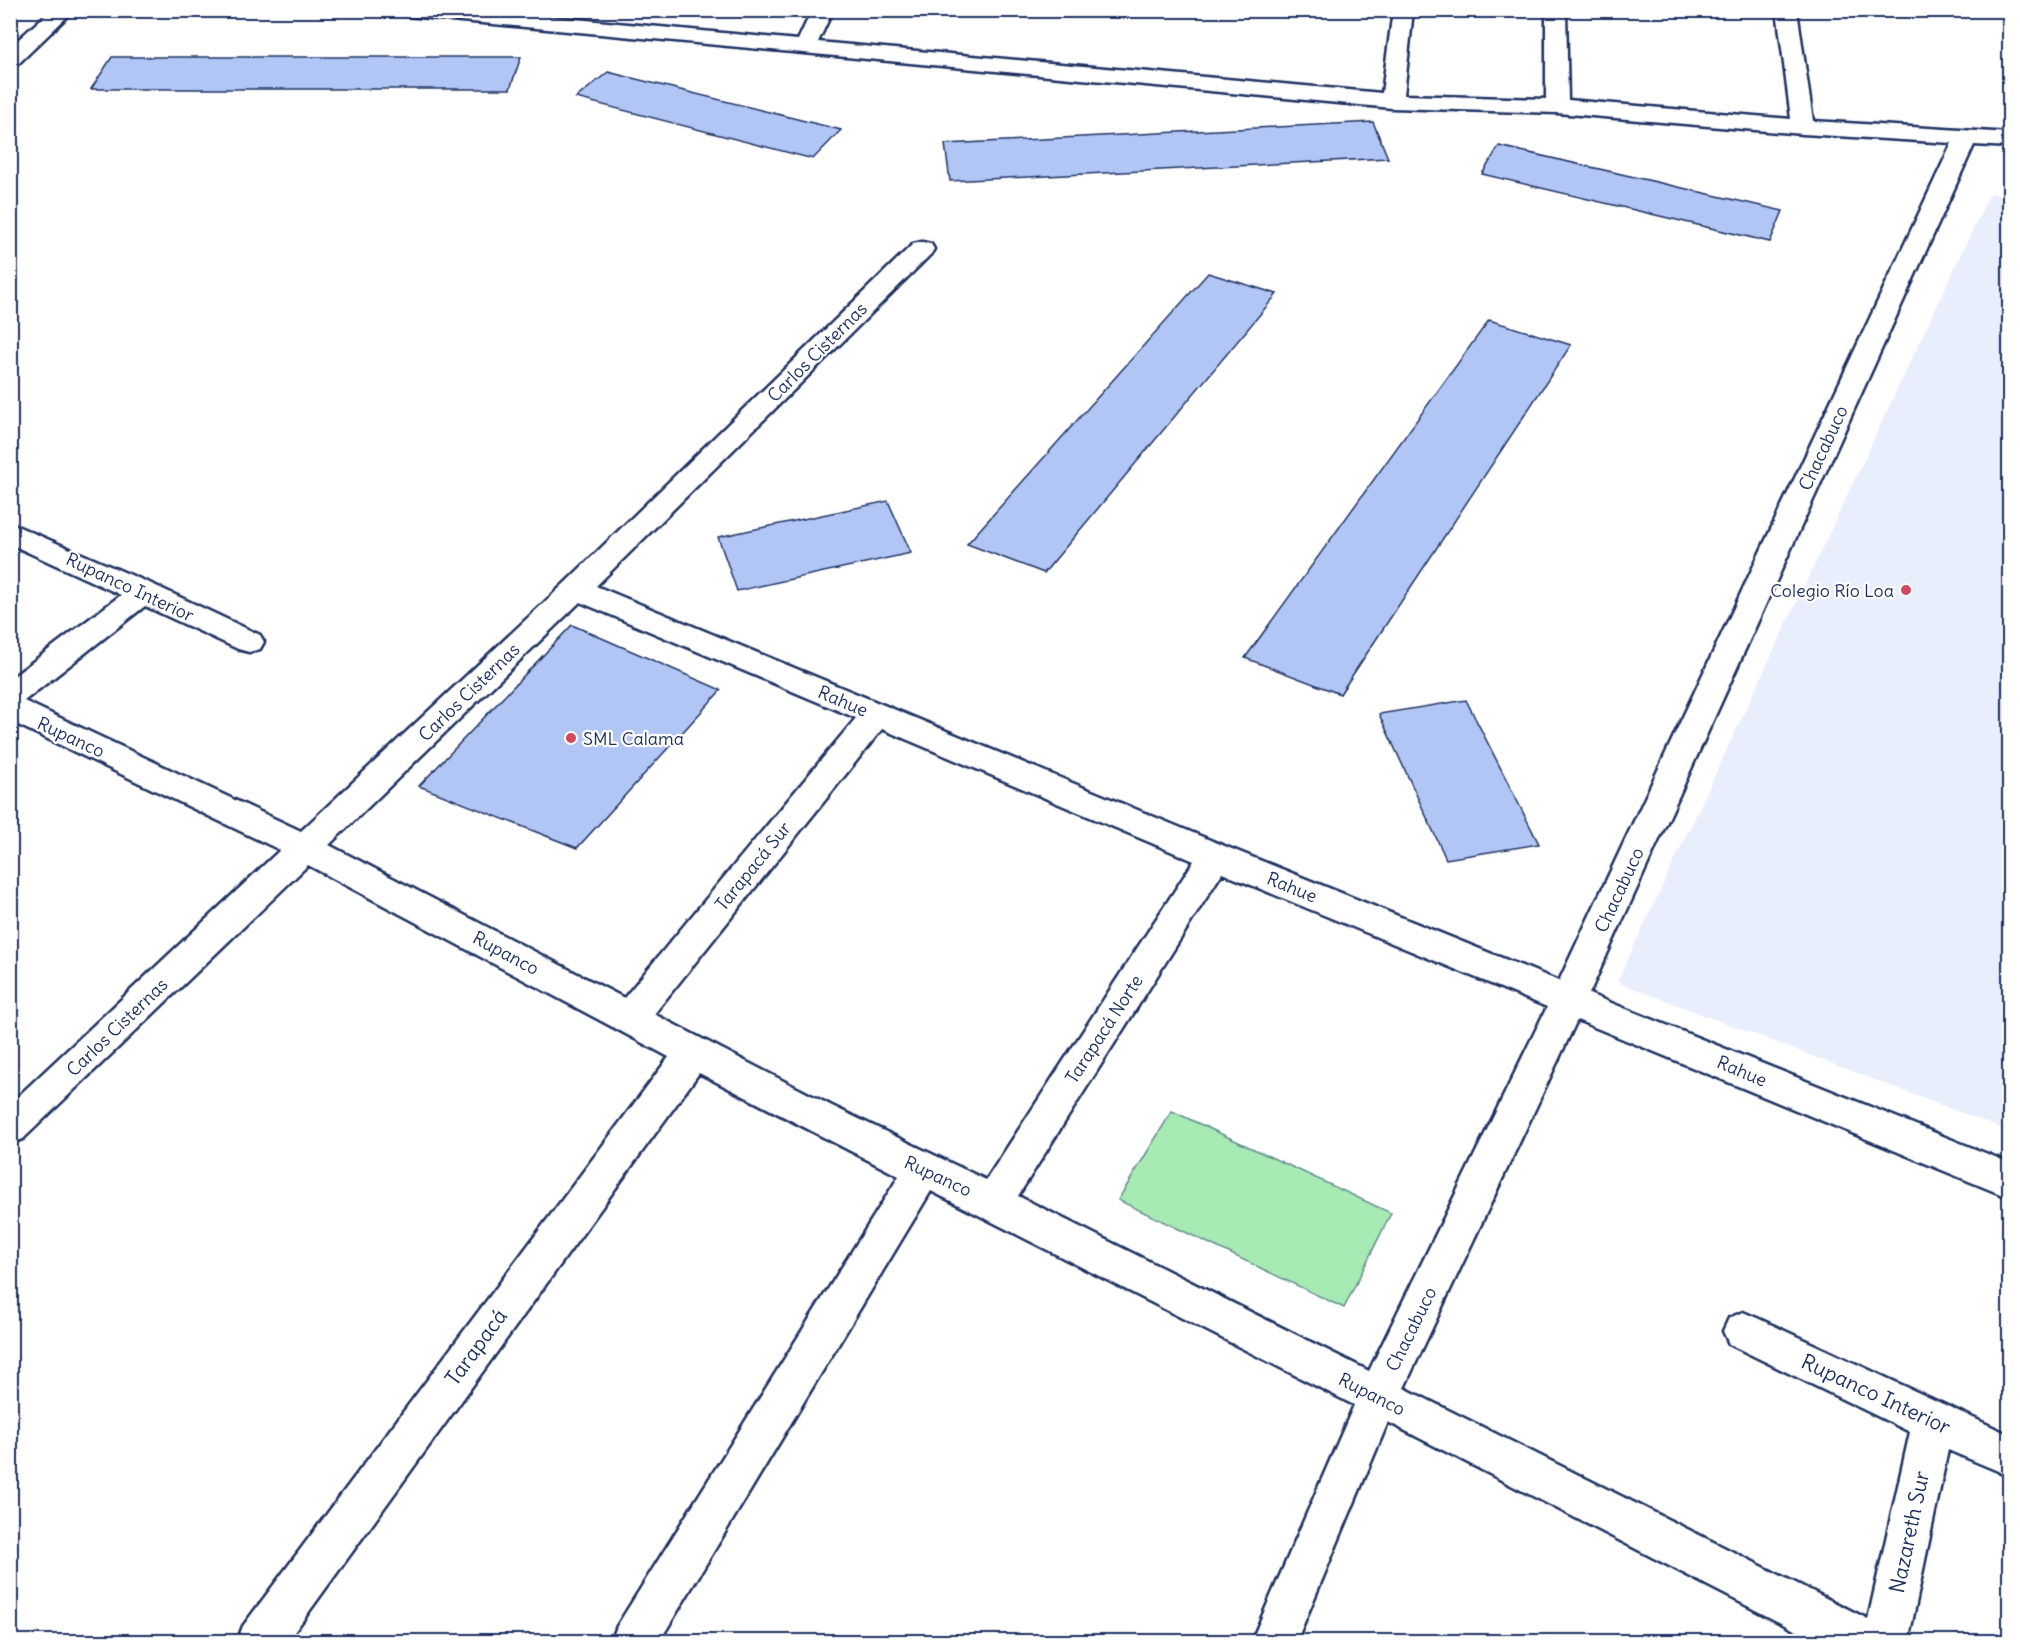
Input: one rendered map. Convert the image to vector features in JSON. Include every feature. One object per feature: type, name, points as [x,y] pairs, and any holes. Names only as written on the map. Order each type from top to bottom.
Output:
[{"type":"street","points":[[407,10],[1392,101],[1557,106],[1803,127],[2010,141]]},
{"type":"street","points":[[805,46],[823,10]]},
{"type":"street","points":[[1392,101],[1403,10]]},
{"type":"street","points":[[1556,10],[1557,106]]},
{"type":"street","points":[[1787,10],[1803,127]]},
{"type":"street","points":[[10,59],[57,11]]},
{"type":"street","name":"Chacabuco","points":[[1273,1641],[1378,1397],[1569,999],[1966,138]]},
{"type":"street","name":"Carlos Cisternas","points":[[10,1128],[576,589],[922,249]]},
{"type":"street","name":"Rupanco Interior","points":[[13,536],[144,592],[249,642]]},
{"type":"street","name":"Rahue","points":[[576,589],[1215,856],[1569,999],[2010,1182]]},
{"type":"street","points":[[10,696],[144,592]]},
{"type":"street","name":"Rupanco","points":[[10,708],[305,848],[630,1017],[693,1053],[923,1170],[993,1202],[1866,1641]]},
{"type":"street","name":"Tarapacá Sur","points":[[630,1017],[876,715]]},
{"type":"street","name":"Tarapacá Norte","points":[[993,1202],[1215,856]]},
{"type":"street","name":"Tarapacá","points":[[259,1641],[693,1053]]},
{"type":"street","points":[[633,1641],[923,1170]]},
{"type":"street","name":"Rupanco Interior","points":[[1743,1331],[1933,1422],[2010,1456]]},
{"type":"street","name":"Nazareth Sur","points":[[1885,1641],[1933,1422]]},
{"type":"shaded area","name":"Colegio Río Loa","points":[[1990,193],[2010,198],[2009,1131],[1617,982]]},
{"type":"green space","points":[[1172,1111],[1391,1213],[1344,1308],[1118,1200]]},
{"type":"building","points":[[112,57],[521,57],[510,89],[91,89]]},
{"type":"building","points":[[608,72],[841,130],[813,159],[576,98]]},
{"type":"building","points":[[1373,122],[1388,158],[950,181],[945,144]]},
{"type":"building","points":[[1499,146],[1783,211],[1770,242],[1482,174]]},
{"type":"building","points":[[1208,273],[1277,294],[1044,573],[967,544]]},
{"type":"building","points":[[1489,320],[1571,345],[1340,694],[1245,658]]},
{"type":"building","points":[[888,501],[911,553],[737,591],[718,537]]},
{"type":"building","name":"SML Calama","points":[[572,625],[721,690],[577,848],[419,786]]},
{"type":"building","points":[[1466,700],[1539,844],[1446,859],[1379,714]]},
{"type":"place","name":"Colegio Río Loa","points":[[1906,590]]},
{"type":"place","name":"SML Calama","points":[[571,738]]}]
